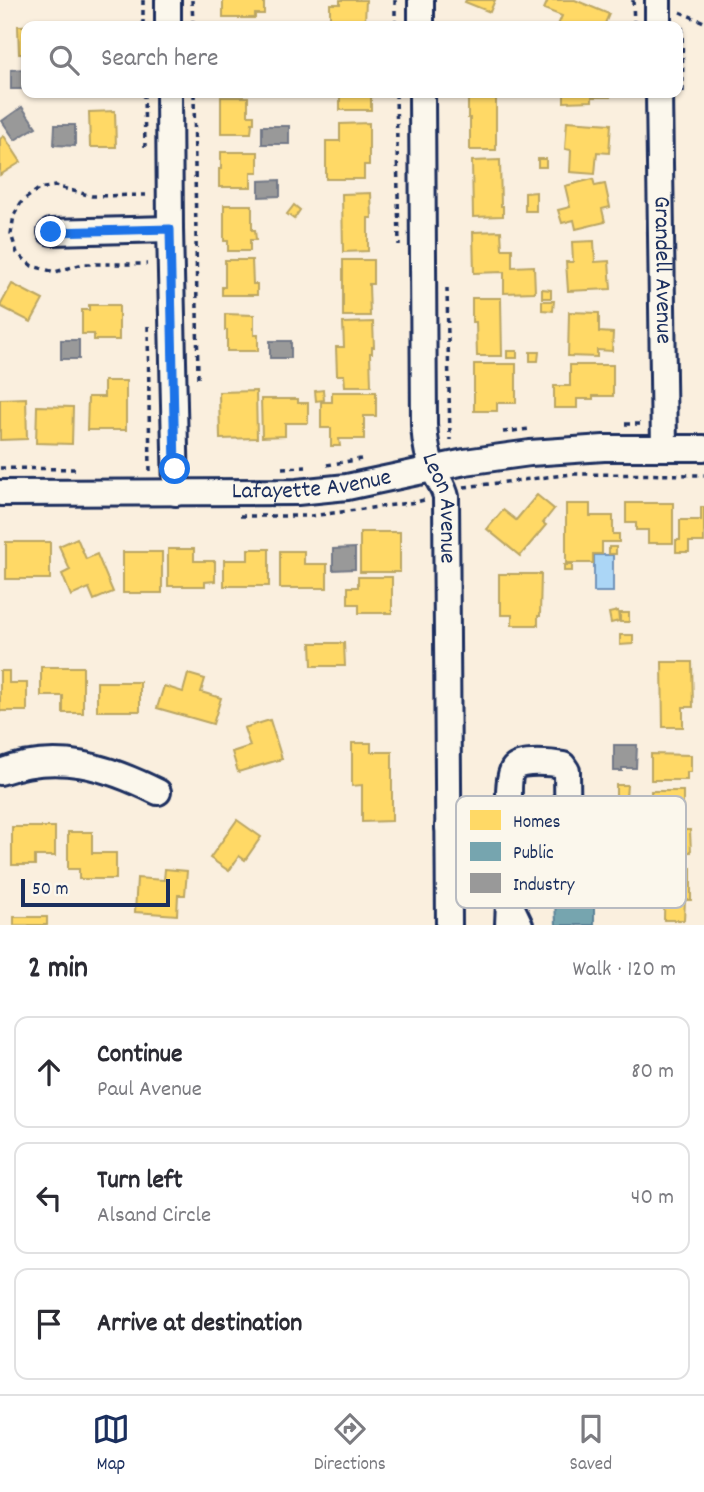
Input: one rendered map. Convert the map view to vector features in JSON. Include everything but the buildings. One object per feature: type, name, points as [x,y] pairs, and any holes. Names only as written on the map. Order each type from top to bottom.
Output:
[{"type":"street","points":[[168,0],[168,21]]},
{"type":"street","points":[[421,0],[421,21]]},
{"type":"street","points":[[658,0],[658,21]]},
{"type":"street","points":[[169,98],[176,493]]},
{"type":"street","name":"Leon Avenue","points":[[422,98],[424,425],[429,458],[446,492],[449,925]]},
{"type":"street","name":"Grandell Avenue","points":[[659,98],[664,436]]},
{"type":"street","points":[[51,232],[170,229]]},
{"type":"street","name":"Lafayette Avenue","points":[[0,492],[297,492],[347,487],[429,458],[486,459],[604,448],[664,436],[704,448]]},
{"type":"street","points":[[0,772],[32,763],[77,763],[103,768],[158,792]]},
{"type":"street","points":[[510,796],[510,776],[515,767],[522,763],[563,765],[567,771],[567,796]]},
{"type":"street","points":[[448,827],[456,827]]},
{"type":"street","points":[[509,914],[520,925]]},
{"type":"path","points":[[143,0],[144,21]]},
{"type":"path","points":[[192,0],[193,21]]},
{"type":"path","points":[[395,0],[395,21]]},
{"type":"path","points":[[634,0],[634,21]]},
{"type":"path","points":[[194,98],[198,385]]},
{"type":"path","points":[[619,424],[664,436]]},
{"type":"path","points":[[501,433],[537,428]]},
{"type":"path","points":[[429,458],[457,439]]},
{"type":"path","points":[[271,469],[366,459]]},
{"type":"path","points":[[0,468],[82,469]]},
{"type":"water","points":[[594,555],[613,555],[613,592],[594,592]]},
{"type":"route","points":[[51,232],[170,229],[175,469]]}]
